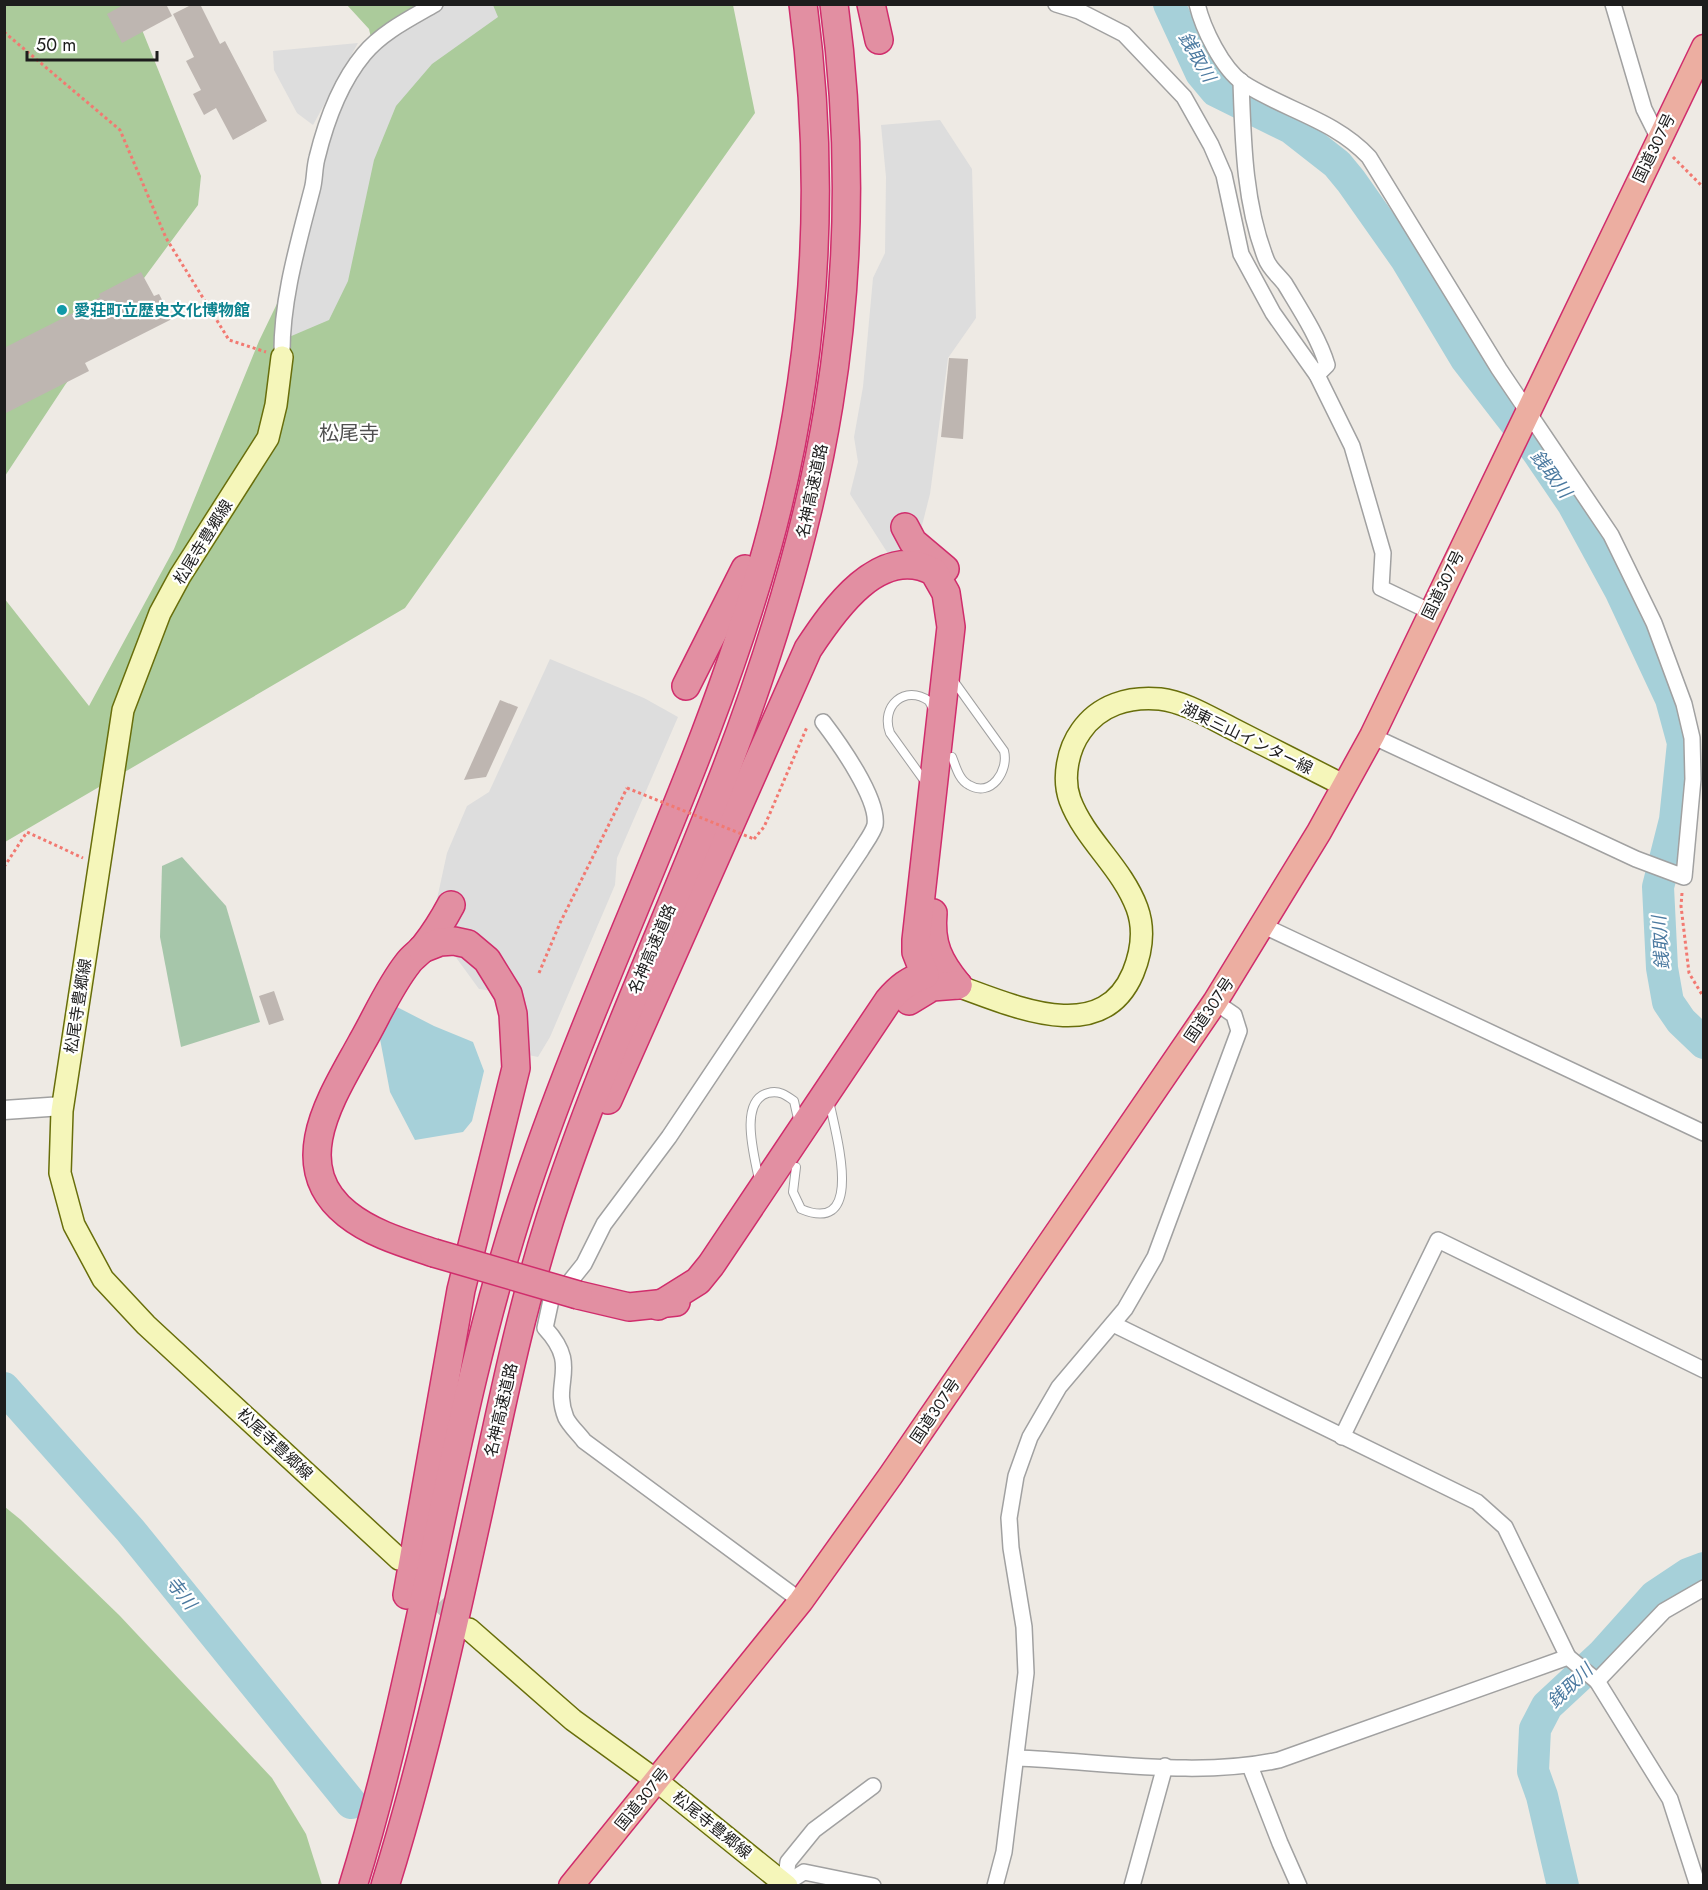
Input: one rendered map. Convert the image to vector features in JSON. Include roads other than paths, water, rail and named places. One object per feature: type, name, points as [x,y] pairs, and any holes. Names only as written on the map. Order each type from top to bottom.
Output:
[{"type":"highway","name":"名神高速道路","points":[[353,1886],[391,1752],[466,1402],[522,1203],[557,1102],[740,636],[783,483],[800,399],[812,307],[817,218],[816,136],[803,4]]},
{"type":"highway","name":"名神高速道路","points":[[385,1886],[434,1707],[503,1401],[535,1269],[551,1216],[611,1047],[730,756],[770,647],[814,492],[830,406],[842,311],[848,219],[847,137],[834,4]]},
{"type":"highway","points":[[871,4],[879,40]]},
{"type":"highway","name":"国道307号","points":[[571,1886],[801,1600],[891,1475],[1215,1002],[1264,926],[1372,736],[1704,47]]},
{"type":"highway","points":[[686,686],[733,597],[783,483]]},
{"type":"highway","points":[[452,905],[396,981],[331,1101],[321,1125],[317,1148],[318,1168],[327,1192],[346,1213],[370,1230],[434,1253],[578,1295],[629,1307],[658,1306],[683,1301],[711,1284],[742,1249],[796,1167],[888,1001],[899,988],[913,979],[926,975],[916,952],[916,939],[936,796],[940,724],[966,632],[962,601],[947,572],[913,542],[905,527]]},
{"type":"highway","points":[[551,1216],[624,1067],[808,649],[825,623],[846,599],[887,567],[910,563],[924,566],[934,572],[946,593],[951,627],[953,679],[951,757],[932,941],[937,957],[958,985]]},
{"type":"highway","points":[[391,1752],[406,1602],[446,1362],[470,1248],[511,1097],[516,1068],[513,1014],[508,994],[487,960],[468,944],[454,941],[440,942],[422,948]]},
{"type":"highway","points":[[658,1306],[698,1281],[761,1198],[798,1136],[830,1103],[901,1009],[916,995],[932,987],[958,985]]},
{"type":"main road","name":"松尾寺豊郷線","points":[[282,357],[268,438],[180,576],[160,614],[123,710],[63,1106],[60,1173],[74,1225],[103,1279],[146,1325],[399,1559]]},
{"type":"main road","name":"湖東三山インター線","points":[[926,975],[1048,1016],[1071,1017],[1094,1012],[1116,997],[1131,978],[1140,958],[1143,932],[1137,908],[1126,885],[1079,820],[1069,797],[1067,782],[1068,762],[1075,739],[1089,720],[1108,706],[1133,699],[1161,699],[1190,707],[1344,786]]},
{"type":"main road","name":"松尾寺豊郷線","points":[[469,1629],[573,1720],[657,1780],[786,1885]]},
{"type":"street","points":[[282,357],[282,340],[296,249],[312,189],[316,159],[335,99],[364,53],[392,29],[435,4]]},
{"type":"street","points":[[1056,4],[1079,10],[1124,34],[1184,97],[1224,175],[1241,254],[1273,313],[1317,375],[1352,447],[1383,553],[1381,588],[1431,612]]},
{"type":"street","points":[[1197,4],[1212,42],[1241,81],[1336,129],[1356,143],[1369,158],[1526,413],[1611,534],[1654,623],[1684,704],[1692,738],[1693,778],[1684,877],[1636,859],[1372,736]]},
{"type":"street","points":[[1612,4],[1644,109],[1659,139]]},
{"type":"street","points":[[1241,81],[1249,194],[1258,231],[1266,261],[1284,284],[1320,341],[1328,365],[1317,375]]},
{"type":"street","points":[[801,1600],[584,1441],[566,1418],[563,1395],[565,1359],[558,1342],[545,1328],[551,1300],[584,1264],[604,1224],[669,1137],[861,850],[875,825],[869,797],[862,781],[843,747],[823,722]]},
{"type":"street","points":[[1264,926],[1704,1133]]},
{"type":"street","points":[[995,1886],[1004,1852],[1026,1673],[1024,1628],[1010,1538],[1009,1518],[1016,1476],[1030,1437],[1059,1387],[1125,1309],[1155,1257],[1235,1047],[1239,1031],[1234,1016],[1215,1002]]},
{"type":"street","points":[[4,1110],[63,1106]]},
{"type":"street","points":[[1342,1437],[1438,1240],[1704,1370]]},
{"type":"street","points":[[1113,1324],[1477,1502],[1505,1527],[1568,1657],[1597,1682],[1670,1800],[1698,1886]]},
{"type":"street","points":[[1597,1682],[1664,1611],[1704,1588]]},
{"type":"street","points":[[1016,1758],[1165,1766],[1250,1766],[1279,1760],[1568,1657]]},
{"type":"street","points":[[1132,1886],[1165,1766]]},
{"type":"street","points":[[1250,1766],[1299,1886]]},
{"type":"street","points":[[786,1885],[788,1862],[814,1830],[873,1786]]},
{"type":"street","points":[[786,1885],[804,1872],[873,1886]]},
{"type":"lane","points":[[951,757],[961,779],[978,788],[986,787],[1000,778],[1006,760],[1004,751],[953,679]]},
{"type":"lane","points":[[936,796],[890,733],[887,724],[888,714],[900,696],[912,693],[929,701],[940,724]]},
{"type":"lane","points":[[761,1198],[750,1123],[756,1101],[765,1094],[775,1091],[794,1101],[798,1109],[798,1136]]},
{"type":"lane","points":[[796,1167],[793,1192],[801,1209],[812,1214],[823,1214],[831,1209],[838,1201],[844,1182],[830,1103]]},
{"type":"water","points":[[397,1007],[473,1042],[484,1071],[472,1121],[463,1132],[415,1140],[390,1092],[380,1039],[382,1014]]},
{"type":"waterway","name":"銭取川","points":[[1169,4],[1201,73],[1216,91],[1291,128],[1337,164],[1351,181],[1406,259],[1466,359],[1537,451],[1573,504],[1620,590],[1671,699],[1683,743],[1675,820],[1658,887],[1662,968],[1668,1002],[1681,1021],[1704,1043]]},
{"type":"waterway","name":"寺川","points":[[4,1388],[130,1530],[351,1803]]},
{"type":"waterway","name":"銭取川","points":[[1563,1886],[1542,1796],[1533,1771],[1535,1729],[1547,1706],[1603,1654],[1655,1596],[1688,1574],[1704,1568]]},
{"type":"tunnel","points":[[419,1579],[464,1625]]},
{"type":"place","name":"愛荘町立歴史文化博物館","points":[[62,310]]},
{"type":"district","name":"松尾寺","points":[[349,433]]}]
